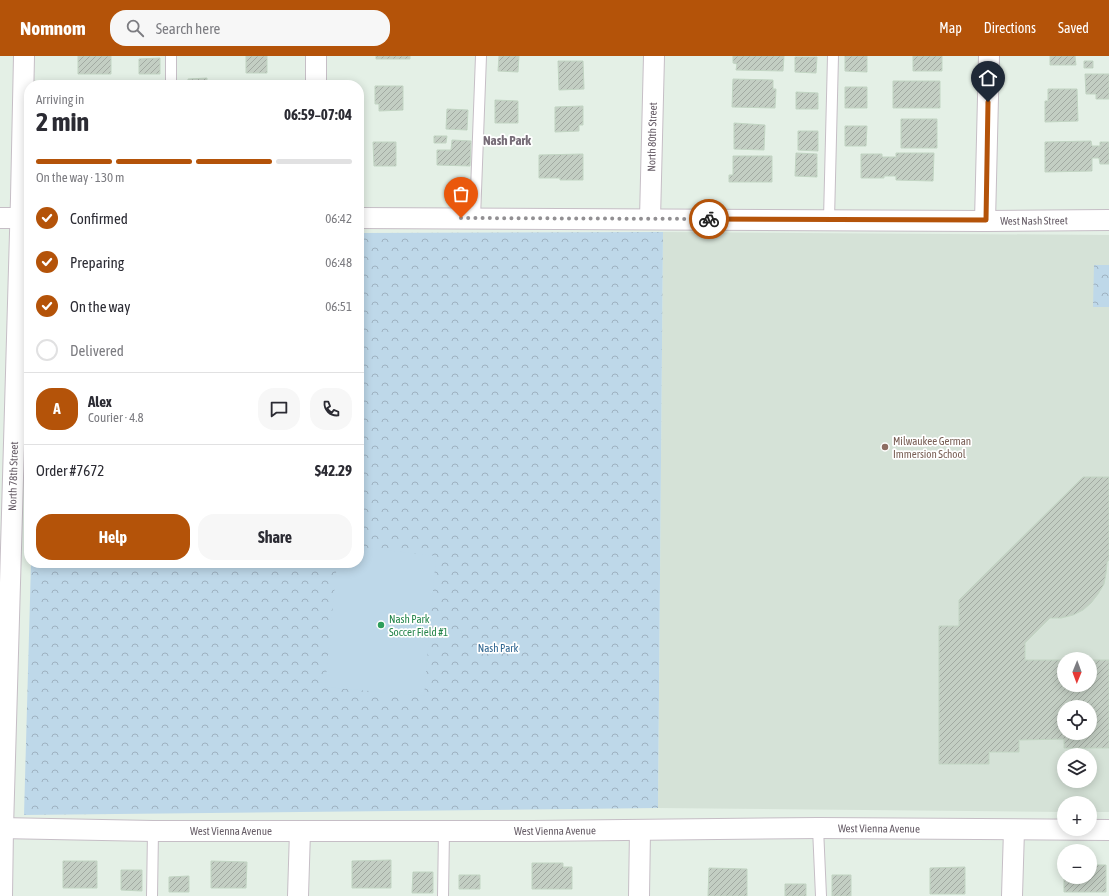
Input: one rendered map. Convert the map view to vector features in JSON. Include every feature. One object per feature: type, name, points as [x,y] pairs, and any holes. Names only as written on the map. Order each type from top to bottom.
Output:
[{"type":"street","name":"North 78th Street","points":[[24,56],[24,80]]},
{"type":"street","points":[[316,56],[316,80]]},
{"type":"street","name":"North 80th Street","points":[[650,219],[654,56]]},
{"type":"street","points":[[986,220],[989,56]]},
{"type":"street","points":[[0,218],[24,218]]},
{"type":"street","name":"West Nash Street","points":[[364,218],[1109,220]]},
{"type":"street","name":"North 78th Street","points":[[2,896],[1,828],[24,243]]},
{"type":"street","name":"West Vienna Avenue","points":[[1,828],[153,831],[444,831],[818,828],[1109,830]]},
{"type":"street","points":[[298,896],[300,830]]},
{"type":"street","points":[[639,896],[640,830]]},
{"type":"street","points":[[1012,896],[1014,830]]},
{"type":"lane","points":[[171,56],[171,80]]},
{"type":"lane","points":[[476,218],[481,56]]},
{"type":"lane","points":[[830,220],[833,56]]},
{"type":"lane","points":[[818,828],[821,896]]},
{"type":"lane","points":[[152,896],[153,831]]},
{"type":"lane","points":[[443,896],[444,831]]},
{"type":"shaded area","name":"Milwaukee German Immersion School","points":[[663,232],[1109,235],[1109,812],[1097,812],[1097,796],[1057,796],[1057,812],[658,808]]},
{"type":"green space","name":"Nash Park","points":[[663,232],[658,808],[24,815],[31,568],[364,568],[364,233]]},
{"type":"green space","points":[[1094,265],[1109,265],[1109,307],[1093,307]]},
{"type":"green space","name":"Nash Park Soccer Field #1","points":[[364,548],[436,556],[424,696],[325,687],[337,568],[364,568]]},
{"type":"building","points":[[78,56],[111,56],[111,74],[78,74]]},
{"type":"building","points":[[246,56],[267,56],[267,73],[246,73]]},
{"type":"building","points":[[376,56],[410,56],[410,59],[376,59]]},
{"type":"building","points":[[499,56],[519,56],[518,72],[498,71]]},
{"type":"building","points":[[733,56],[784,56],[783,71],[736,70],[737,64],[733,63]]},
{"type":"building","points":[[845,56],[867,56],[867,72],[845,71]]},
{"type":"building","points":[[913,56],[942,56],[942,71],[913,71]]},
{"type":"building","points":[[1050,56],[1075,56],[1076,65],[1050,65]]},
{"type":"building","points":[[795,57],[817,57],[816,73],[795,72]]},
{"type":"building","points":[[160,58],[160,74],[139,74],[139,59]]},
{"type":"building","points":[[558,61],[583,61],[584,89],[559,90]]},
{"type":"building","points":[[1084,61],[1093,61],[1093,68],[1084,68]]},
{"type":"building","points":[[1085,74],[1109,74],[1109,99],[1096,99],[1096,94],[1086,94]]},
{"type":"building","points":[[207,78],[207,80],[188,80]]},
{"type":"building","points":[[733,79],[773,80],[773,89],[776,89],[775,108],[732,107]]},
{"type":"building","points":[[893,81],[940,81],[940,108],[893,108]]},
{"type":"building","points":[[375,86],[403,86],[403,110],[379,111],[379,104],[375,104]]},
{"type":"building","points":[[845,87],[867,87],[867,108],[845,108]]},
{"type":"building","points":[[1048,89],[1077,89],[1078,121],[1045,122],[1045,101],[1048,101]]},
{"type":"building","points":[[796,92],[818,93],[818,109],[796,109]]},
{"type":"building","points":[[495,100],[518,101],[518,123],[495,123]]},
{"type":"building","points":[[583,106],[583,125],[579,125],[579,131],[555,132],[555,107]]},
{"type":"building","points":[[447,109],[468,110],[467,130],[446,129]]},
{"type":"building","points":[[901,119],[937,119],[937,148],[901,148]]},
{"type":"building","points":[[734,123],[765,125],[764,150],[734,149]]},
{"type":"building","points":[[845,126],[867,126],[866,146],[845,146]]},
{"type":"building","points":[[798,131],[818,131],[818,151],[798,150]]},
{"type":"building","points":[[434,136],[447,136],[446,143],[434,143]]},
{"type":"building","points":[[452,140],[471,141],[470,166],[437,165],[437,150],[451,150]]},
{"type":"building","points":[[1091,141],[1092,146],[1100,146],[1100,142],[1109,142],[1109,164],[1100,164],[1099,158],[1092,158],[1092,171],[1045,172],[1045,142]]},
{"type":"building","points":[[373,142],[396,142],[396,166],[374,166]]},
{"type":"building","points":[[796,153],[817,154],[817,177],[795,176]]},
{"type":"building","points":[[896,153],[934,153],[933,181],[896,180],[896,176],[884,176],[884,178],[861,178],[861,154],[882,154],[882,157],[896,157]]},
{"type":"building","points":[[583,154],[583,180],[539,178],[539,155]]},
{"type":"building","points":[[733,156],[772,156],[772,182],[729,182],[729,175],[733,175]]},
{"type":"building","points":[[1083,477],[1109,477],[1109,560],[1107,562],[1104,584],[1091,603],[1083,610],[1073,615],[1061,618],[1050,618],[1025,643],[1025,660],[1057,660],[1057,692],[1097,692],[1097,660],[1109,660],[1109,748],[1064,748],[1064,740],[1097,740],[1097,700],[1057,700],[1057,739],[1019,740],[1019,752],[989,752],[989,764],[939,764],[939,626],[959,626],[959,600]]},
{"type":"building","points":[[391,860],[391,888],[352,888],[352,861]]},
{"type":"building","points":[[63,861],[97,861],[97,888],[63,888]]},
{"type":"building","points":[[211,861],[247,862],[246,888],[211,888]]},
{"type":"building","points":[[532,863],[563,863],[563,867],[572,867],[572,889],[532,889]]},
{"type":"building","points":[[1097,865],[1106,865],[1106,892],[1064,892],[1064,884],[1097,884]]},
{"type":"building","points":[[965,867],[965,894],[930,894],[930,868]]},
{"type":"building","points":[[709,868],[747,869],[747,896],[708,896]]},
{"type":"building","points":[[121,870],[142,870],[142,891],[121,890]]},
{"type":"building","points":[[413,872],[433,872],[433,893],[412,893]]},
{"type":"building","points":[[459,875],[480,875],[480,889],[459,889]]},
{"type":"building","points":[[832,875],[851,875],[851,896],[832,896]]},
{"type":"building","points":[[189,876],[189,892],[169,892],[169,877]]},
{"type":"building","points":[[785,884],[806,884],[806,896],[785,896]]},
{"type":"way so far","points":[[461,218],[709,219]]},
{"type":"place","name":"Milwaukee German Immersion School","points":[[885,447]]},
{"type":"place","name":"Nash Park Soccer Field #1","points":[[381,625]]},
{"type":"district","name":"Nash Park","points":[[507,140]]},
{"type":"route","points":[[709,219],[986,220],[988,102]]}]
